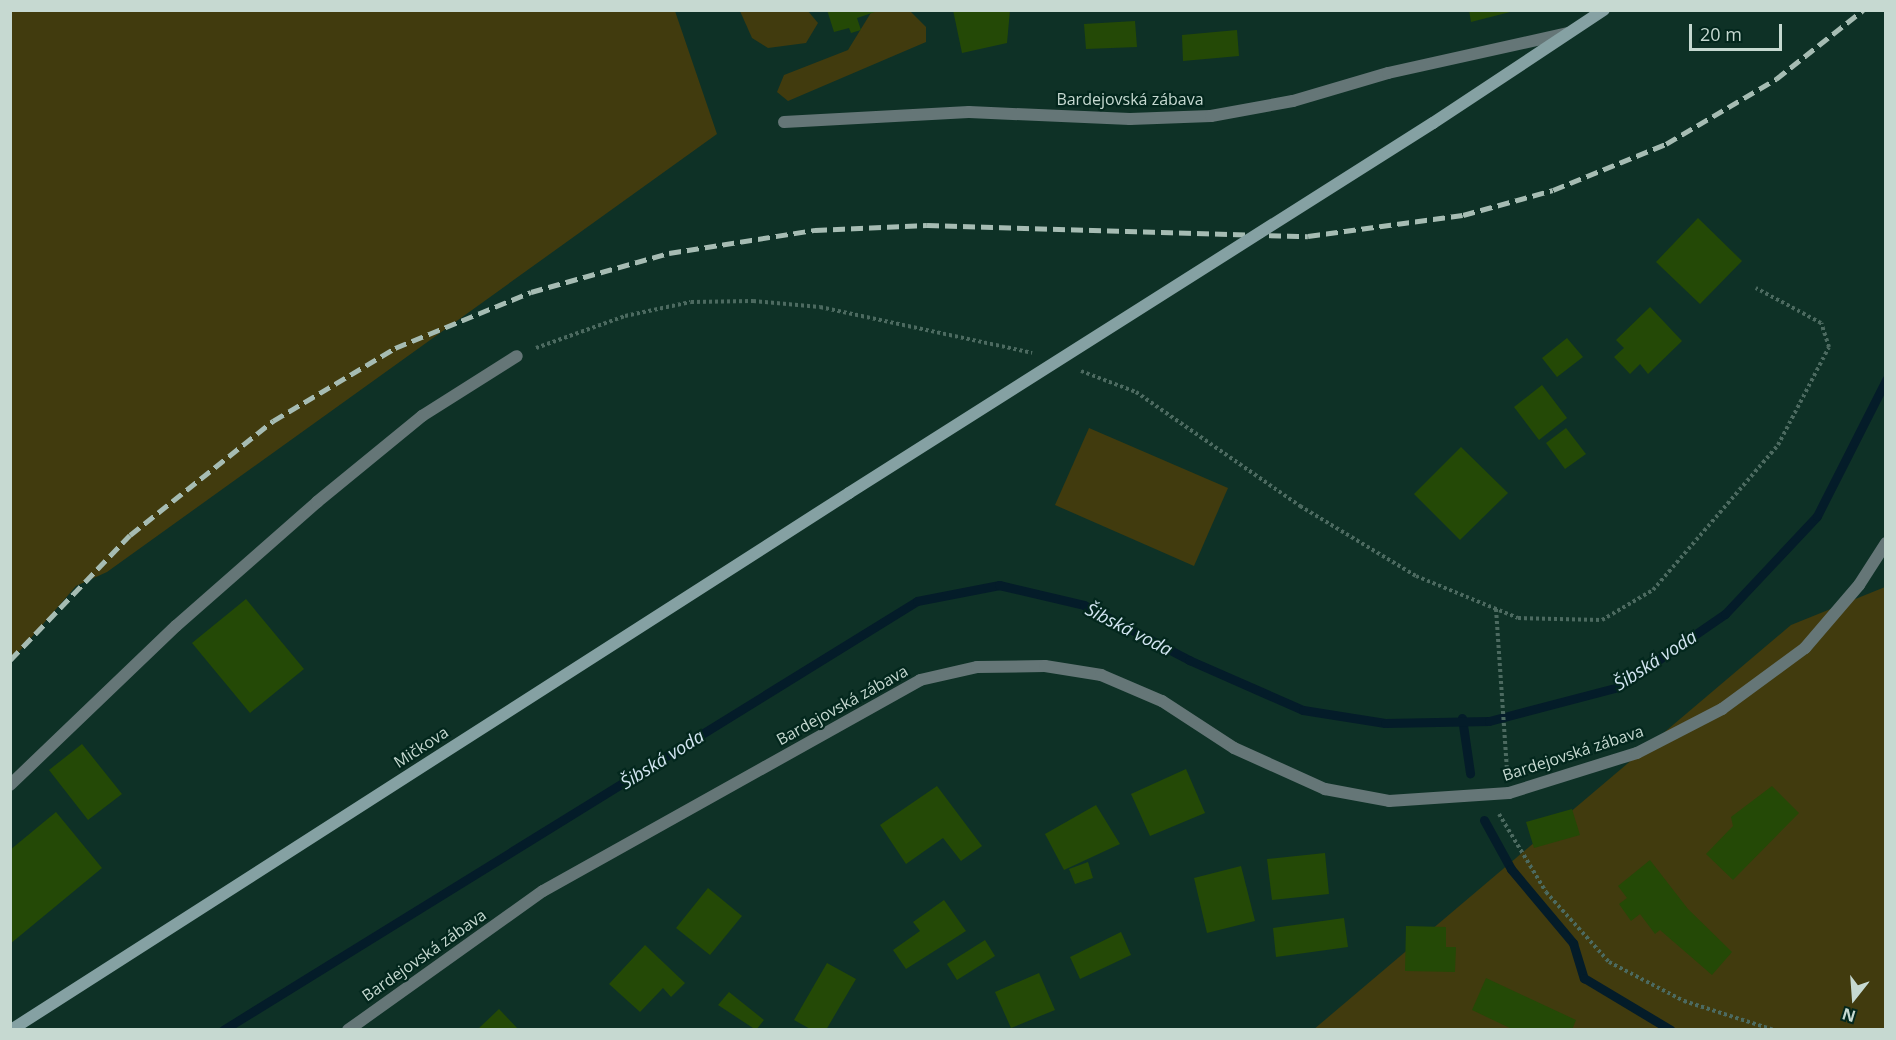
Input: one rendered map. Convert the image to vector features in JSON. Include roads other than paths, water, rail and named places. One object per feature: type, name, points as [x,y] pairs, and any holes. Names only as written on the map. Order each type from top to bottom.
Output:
[{"type":"main road","name":"Mičkova","points":[[10,1029],[1433,123],[1575,32],[1604,10]]},
{"type":"street","name":"Bardejovská zábava","points":[[784,122],[958,112],[1130,119],[1211,116],[1293,101],[1388,73],[1575,32]]},
{"type":"street","points":[[10,785],[176,626],[317,502],[422,416],[517,356]]},
{"type":"street","name":"Bardejovská zábava","points":[[348,1029],[543,891],[920,680],[977,666],[1045,666],[1101,675],[1162,700],[1234,748],[1325,789],[1389,801],[1509,793],[1637,753],[1722,709],[1805,648],[1859,585],[1886,543]]},
{"type":"waterway","name":"Šibská voda","points":[[223,1030],[917,601],[999,585],[1084,605],[1189,660],[1303,710],[1385,723],[1489,721],[1619,687],[1725,614],[1817,516],[1886,380]]},
{"type":"waterway","points":[[1462,718],[1470,773]]},
{"type":"waterway","points":[[1484,820],[1511,869],[1573,943],[1584,978],[1671,1030]]},
{"type":"railway","points":[[10,660],[130,535],[273,421],[395,348],[531,292],[669,253],[815,230],[927,225],[1308,236],[1463,215],[1553,190],[1666,144],[1776,79],[1863,10]]}]
